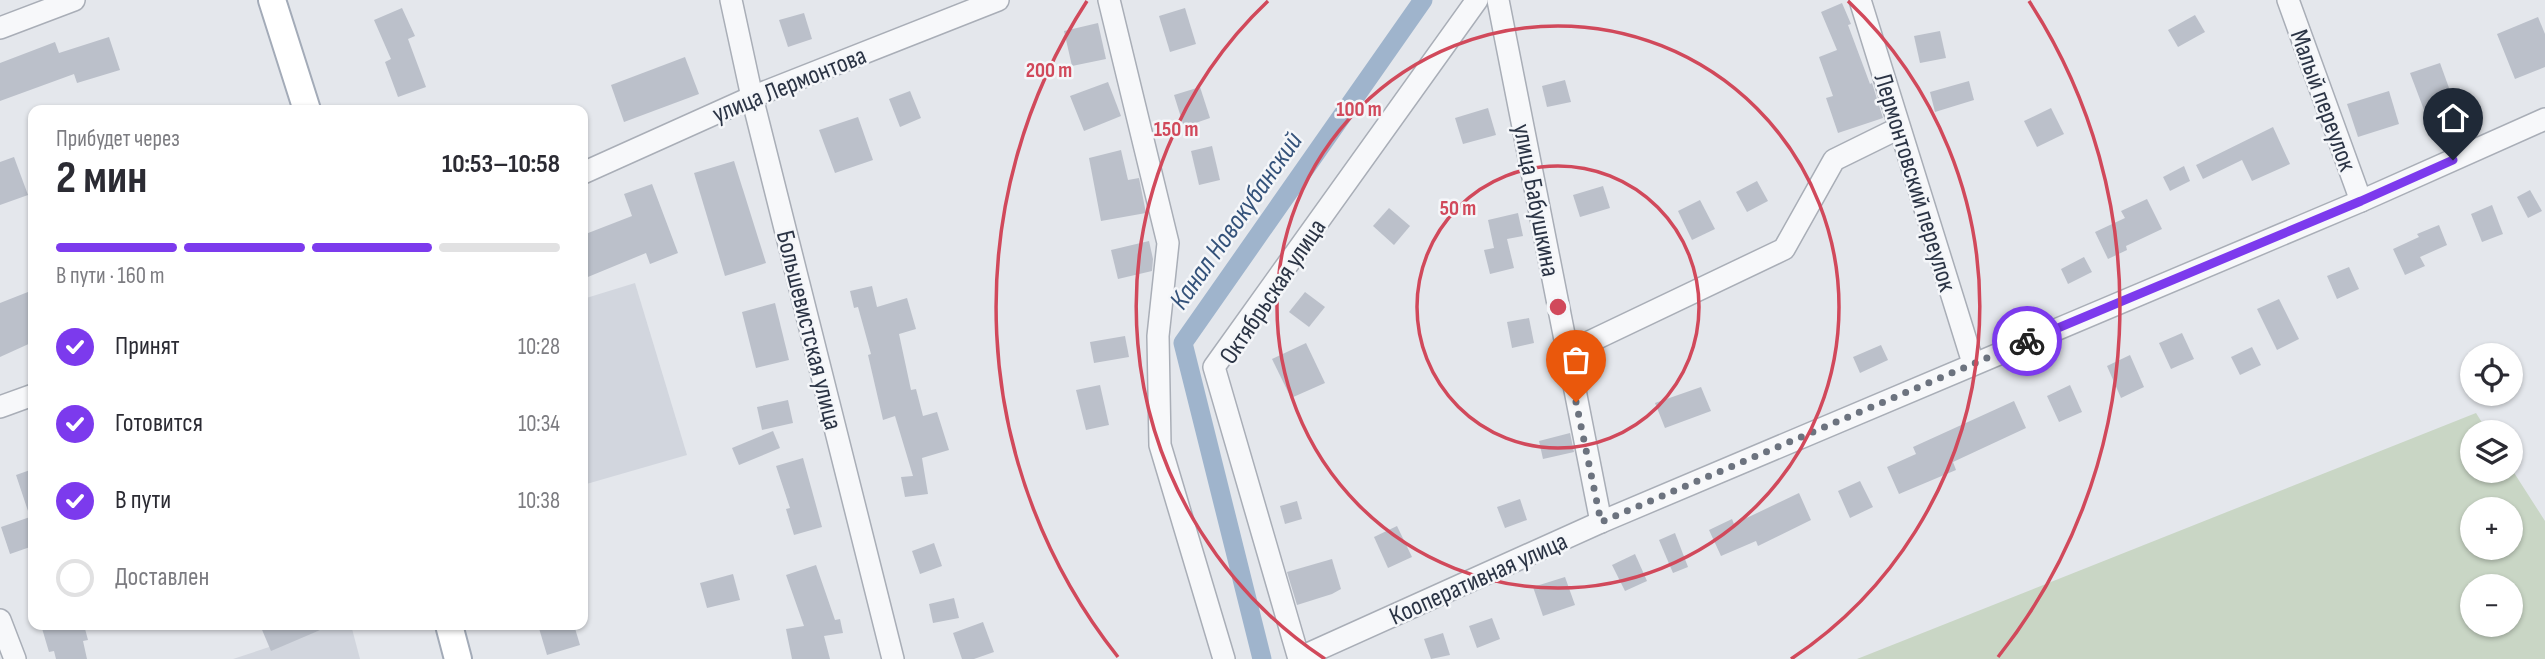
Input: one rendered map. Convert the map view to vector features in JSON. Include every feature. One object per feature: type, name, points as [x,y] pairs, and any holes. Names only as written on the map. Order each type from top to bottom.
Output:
[{"type":"main road","points":[[272,0],[305,105]]},
{"type":"main road","points":[[450,630],[458,659]]},
{"type":"street","points":[[0,28],[74,0]]},
{"type":"street","name":"Большевистская улица","points":[[731,0],[752,97],[893,659]]},
{"type":"street","name":"улица Лермонтова","points":[[588,171],[752,97],[998,0]]},
{"type":"street","points":[[1109,0],[1168,243],[1158,336],[1160,445],[1224,659]]},
{"type":"street","name":"Октябрьская улица","points":[[1299,659],[1214,367],[1477,0]]},
{"type":"street","name":"улица Бабушкина","points":[[1498,0],[1601,522]]},
{"type":"street","name":"Лермонтовский переулок","points":[[1860,0],[1973,363]]},
{"type":"street","name":"Малый переулок","points":[[2288,0],[2361,201]]},
{"type":"street","name":"Кооперативная улица","points":[[1299,659],[1601,522],[2361,201],[2545,118]]},
{"type":"street","points":[[1566,353],[1784,249],[1834,160],[1899,128]]},
{"type":"street","points":[[0,407],[28,397]]},
{"type":"street","points":[[0,620],[15,659]]},
{"type":"shaded area","points":[[635,283],[687,455],[588,484],[588,297]]},
{"type":"shaded area","points":[[321,630],[352,630],[360,659],[233,659]]},
{"type":"green space","points":[[2476,413],[2480,420],[2460,420],[2460,483],[2521,483],[2545,521],[2545,659],[1857,659]]},
{"type":"building","points":[[1842,3],[1883,118],[1838,133],[1826,98],[1833,96],[1819,57],[1837,50],[1821,12]]},
{"type":"building","points":[[402,8],[415,36],[408,39],[426,87],[398,97],[385,62],[391,59],[374,20]]},
{"type":"building","points":[[1185,8],[1196,44],[1170,52],[1159,16]]},
{"type":"building","points":[[804,13],[812,39],[788,47],[779,20]]},
{"type":"building","points":[[2195,15],[2205,32],[2178,47],[2168,30]]},
{"type":"building","points":[[2538,17],[2545,34],[2545,67],[2515,79],[2497,34]]},
{"type":"building","points":[[1098,23],[1106,59],[1072,66],[1064,31]]},
{"type":"building","points":[[1940,31],[1946,58],[1920,63],[1914,36]]},
{"type":"building","points":[[109,37],[120,70],[77,83],[74,74],[0,101],[0,63],[55,42],[59,53]]},
{"type":"building","points":[[685,57],[699,94],[624,122],[611,85]]},
{"type":"building","points":[[2440,63],[2453,99],[2424,110],[2410,73]]},
{"type":"building","points":[[1565,80],[1571,102],[1547,107],[1542,86]]},
{"type":"building","points":[[1969,81],[1974,100],[1935,112],[1930,92]]},
{"type":"building","points":[[1108,82],[1121,116],[1084,131],[1070,96]]},
{"type":"building","points":[[1200,87],[1210,118],[1184,127],[1174,95]]},
{"type":"building","points":[[910,91],[921,118],[900,127],[889,99]]},
{"type":"building","points":[[2389,91],[2399,124],[2358,137],[2347,104]]},
{"type":"building","points":[[1488,108],[1496,135],[1463,144],[1455,118]]},
{"type":"building","points":[[2051,108],[2064,134],[2037,147],[2024,121]]},
{"type":"building","points":[[858,117],[873,160],[835,173],[819,130]]},
{"type":"building","points":[[2273,127],[2290,164],[2252,181],[2242,160],[2203,179],[2196,165]]},
{"type":"building","points":[[1212,146],[1220,180],[1199,185],[1191,151]]},
{"type":"building","points":[[1121,150],[1128,180],[1139,178],[1146,213],[1101,221],[1089,158]]},
{"type":"building","points":[[14,157],[28,195],[0,205],[0,162]]},
{"type":"building","points":[[734,161],[766,263],[725,276],[694,173]]},
{"type":"building","points":[[2184,166],[2190,181],[2170,191],[2163,177]]},
{"type":"building","points":[[1757,181],[1768,201],[1747,212],[1736,192]]},
{"type":"building","points":[[652,184],[678,253],[650,264],[646,253],[588,277],[588,233],[632,216],[624,194]]},
{"type":"building","points":[[1603,186],[1610,208],[1580,217],[1573,195]]},
{"type":"building","points":[[2530,190],[2542,211],[2528,218],[2517,197]]},
{"type":"building","points":[[2147,199],[2162,229],[2126,246],[2127,250],[2108,259],[2095,232],[2125,218],[2121,211]]},
{"type":"building","points":[[1700,200],[1715,229],[1692,240],[1678,211]]},
{"type":"building","points":[[2492,205],[2503,234],[2482,242],[2471,214]]},
{"type":"building","points":[[1389,208],[1410,226],[1394,245],[1373,226]]},
{"type":"building","points":[[1518,213],[1523,236],[1507,239],[1514,268],[1490,274],[1484,250],[1494,248],[1488,220]]},
{"type":"building","points":[[2439,225],[2447,245],[2420,257],[2425,266],[2405,275],[2393,249],[2419,237],[2417,234]]},
{"type":"building","points":[[1149,241],[1153,259],[1152,271],[1118,279],[1111,250]]},
{"type":"building","points":[[2084,257],[2092,272],[2068,284],[2061,269]]},
{"type":"building","points":[[2349,267],[2359,289],[2337,299],[2327,276]]},
{"type":"building","points":[[872,286],[877,307],[907,298],[916,329],[899,334],[911,390],[916,389],[923,416],[937,412],[949,450],[922,458],[928,494],[905,497],[901,477],[913,476],[895,416],[883,420],[868,355],[871,354],[858,307],[854,308],[850,291]]},
{"type":"building","points":[[28,292],[28,344],[0,357],[0,303]]},
{"type":"building","points":[[1305,292],[1325,307],[1309,327],[1289,312]]},
{"type":"building","points":[[2279,299],[2299,339],[2277,350],[2257,309]]},
{"type":"building","points":[[775,303],[789,360],[756,368],[742,312]]},
{"type":"building","points":[[1529,318],[1534,343],[1512,348],[1507,322]]},
{"type":"building","points":[[2182,333],[2194,359],[2171,369],[2159,343]]},
{"type":"building","points":[[1125,336],[1129,357],[1094,363],[1090,342]]},
{"type":"building","points":[[1306,343],[1325,383],[1291,398],[1272,359]]},
{"type":"building","points":[[1881,345],[1888,360],[1860,373],[1853,357]]},
{"type":"building","points":[[2252,347],[2261,365],[2240,375],[2231,357]]},
{"type":"building","points":[[2130,355],[2144,387],[2121,398],[2107,366]]},
{"type":"building","points":[[1100,385],[1109,425],[1086,430],[1076,390]]},
{"type":"building","points":[[2070,385],[2082,412],[2059,422],[2047,396]]},
{"type":"building","points":[[1701,387],[1711,411],[1665,428],[1655,403]]},
{"type":"building","points":[[788,400],[793,423],[762,430],[757,407]]},
{"type":"building","points":[[2014,401],[2026,428],[1953,462],[1956,470],[1899,494],[1887,467],[1916,454],[1913,447]]},
{"type":"building","points":[[773,431],[780,448],[739,465],[732,448]]},
{"type":"building","points":[[1570,433],[1574,452],[1543,459],[1539,441]]},
{"type":"building","points":[[803,458],[822,527],[794,535],[786,509],[790,508],[776,466]]},
{"type":"building","points":[[28,471],[28,511],[16,475]]},
{"type":"building","points":[[1860,481],[1873,507],[1850,518],[1838,491]]},
{"type":"building","points":[[1799,493],[1811,520],[1758,546],[1756,541],[1721,556],[1709,530],[1732,519],[1734,524]]},
{"type":"building","points":[[1520,499],[1527,520],[1505,528],[1497,507]]},
{"type":"building","points":[[1297,501],[1302,519],[1285,524],[1280,506]]},
{"type":"building","points":[[28,518],[28,548],[10,554],[1,527]]},
{"type":"building","points":[[1397,526],[1412,557],[1388,568],[1374,537]]},
{"type":"building","points":[[1675,533],[1688,567],[1673,573],[1659,540]]},
{"type":"building","points":[[934,543],[942,566],[920,574],[912,551]]},
{"type":"building","points":[[1635,554],[1647,581],[1625,591],[1612,565]]},
{"type":"building","points":[[1332,559],[1341,589],[1297,605],[1287,572]]},
{"type":"building","points":[[816,565],[835,620],[840,619],[843,633],[824,636],[830,659],[792,659],[786,629],[804,626],[786,575]]},
{"type":"building","points":[[733,574],[740,600],[707,608],[700,583]]},
{"type":"building","points":[[1565,577],[1575,605],[1543,616],[1533,587]]},
{"type":"building","points":[[954,598],[959,618],[933,623],[929,604]]},
{"type":"building","points":[[1492,618],[1500,639],[1477,648],[1469,626]]},
{"type":"building","points":[[983,622],[994,652],[974,659],[962,659],[953,633]]},
{"type":"building","points":[[42,630],[85,630],[88,640],[83,641],[87,659],[56,659],[54,651],[49,652]]},
{"type":"building","points":[[262,630],[320,630],[271,651]]},
{"type":"building","points":[[540,630],[576,630],[580,645],[547,655]]},
{"type":"building","points":[[1443,633],[1450,655],[1431,659],[1424,639]]},
{"type":"waterway","name":"Канал Новокубанский","points":[[1262,659],[1183,343],[1423,0]]},
{"type":"way so far","points":[[1576,402],[1601,522],[2027,341]]},
{"type":"route","points":[[2027,341],[2453,160]]}]
